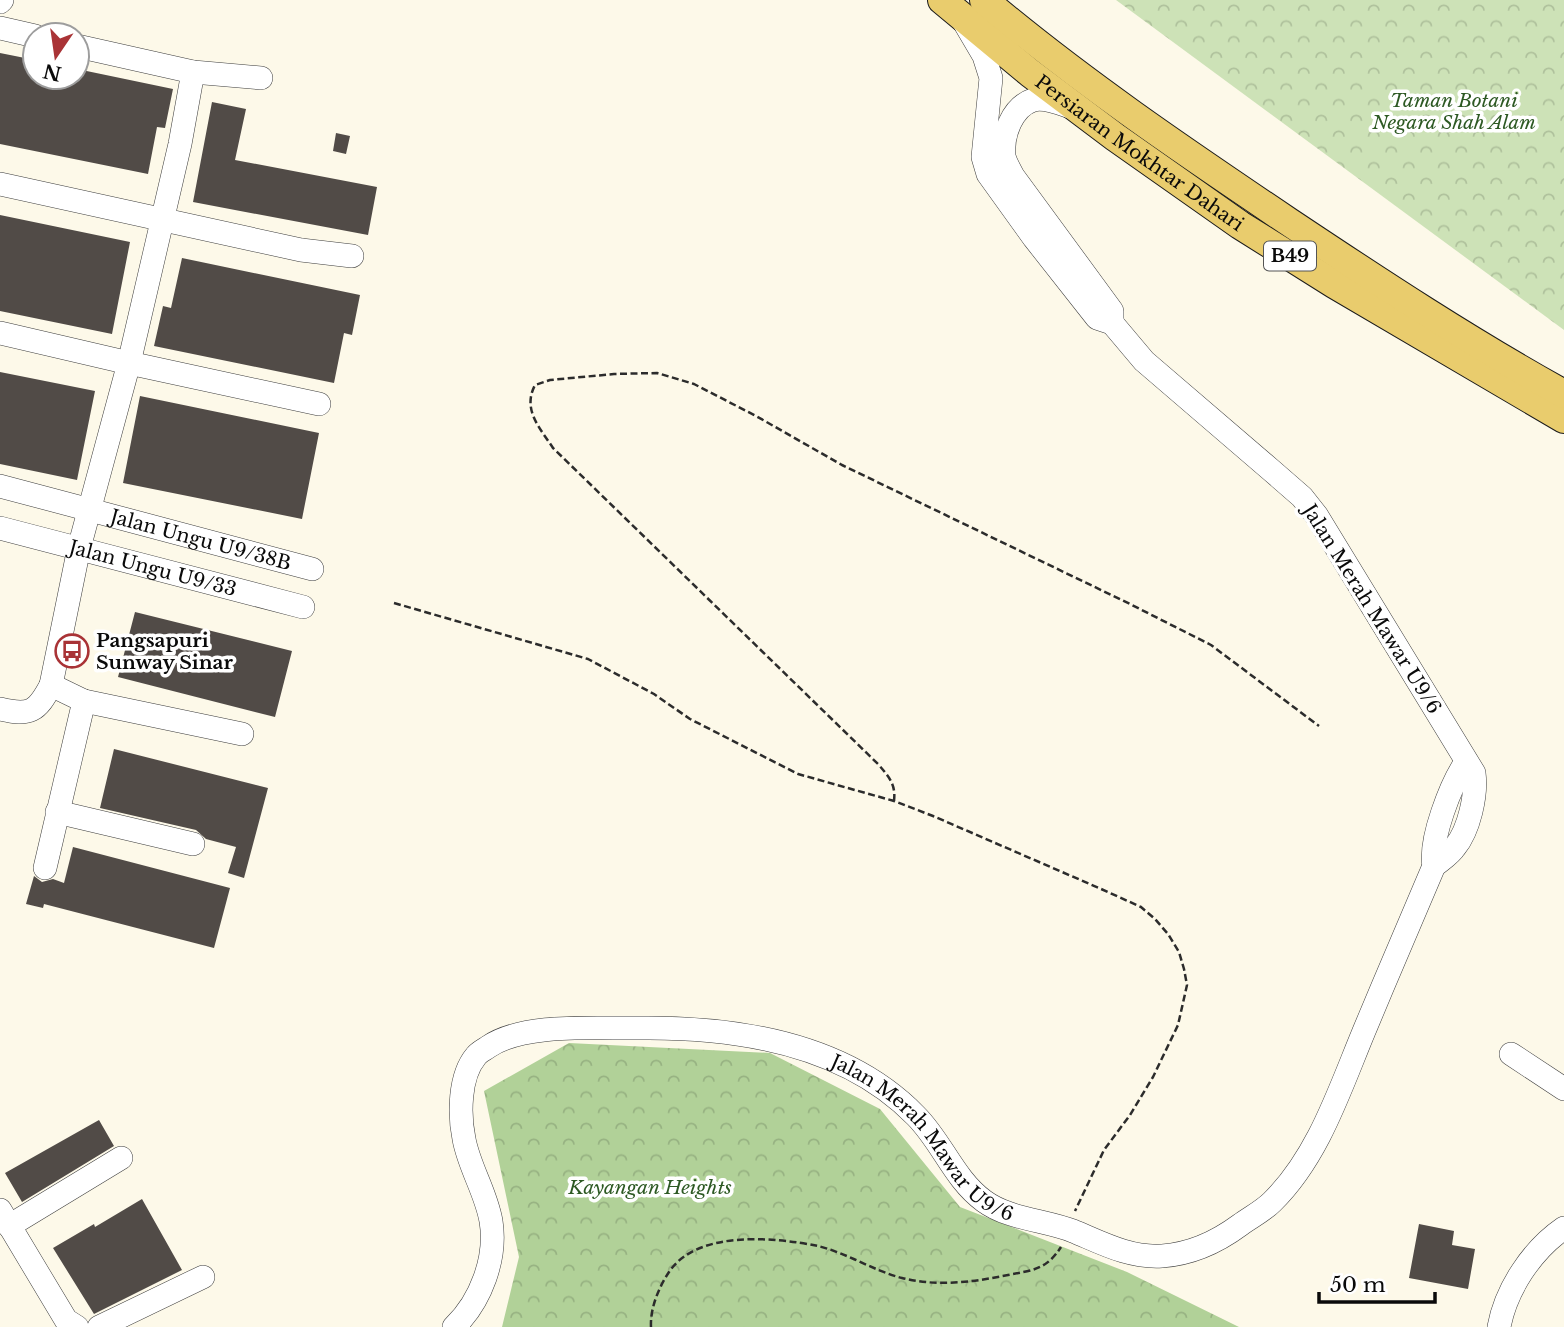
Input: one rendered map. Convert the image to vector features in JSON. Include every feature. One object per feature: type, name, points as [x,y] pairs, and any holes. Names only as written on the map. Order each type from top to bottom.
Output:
[{"type":"main road","name":"Persiaran Mokhtar Dahari","points":[[962,5],[1030,73],[1240,225],[1334,284],[1564,419]]},
{"type":"main road","name":"Persiaran Mokhtar Dahari","points":[[962,5],[1073,71],[1213,171],[1394,291],[1564,394]]},
{"type":"street","name":"Jalan Merah Mawar U9/6","points":[[454,1327],[480,1294],[491,1256],[491,1222],[464,1141],[461,1107],[466,1075],[476,1056],[493,1043],[515,1035],[571,1028],[689,1028],[759,1038],[797,1047],[863,1074],[891,1094],[917,1117],[969,1189],[988,1205],[1068,1229],[1126,1253],[1160,1256],[1189,1252],[1223,1237],[1270,1204],[1315,1145],[1434,866],[1432,857],[1435,841],[1458,774],[1466,762],[1401,650],[1317,516],[1302,497],[1144,361],[1112,323],[1097,318],[988,174],[982,157],[991,78],[962,5]]},
{"type":"street","points":[[0,28],[21,33]]},
{"type":"street","points":[[91,49],[193,72],[261,78]]},
{"type":"street","points":[[0,709],[24,713],[34,710],[42,702],[51,685],[79,548],[129,363],[193,72]]},
{"type":"street","name":"Jalan Merah Mawar U9/6","points":[[1080,110],[1035,99],[1021,106],[1012,118],[1006,134],[1004,157],[1013,176],[1112,311],[1112,323]]},
{"type":"street","points":[[0,184],[301,250],[352,256]]},
{"type":"street","points":[[0,333],[319,404]]},
{"type":"street","name":"Jalan Ungu U9/38B","points":[[0,486],[312,569]]},
{"type":"street","name":"Jalan Ungu U9/33","points":[[0,528],[303,607]]},
{"type":"street","points":[[51,685],[84,701],[242,734]]},
{"type":"street","points":[[45,868],[84,701]]},
{"type":"street","points":[[57,812],[193,844]]},
{"type":"street","points":[[1511,1055],[1564,1089]]},
{"type":"street","points":[[77,1327],[66,1320],[5,1218],[121,1158]]},
{"type":"street","points":[[1499,1327],[1508,1298],[1522,1273],[1540,1249],[1564,1228]]},
{"type":"street","points":[[99,1327],[203,1277]]},
{"type":"path","points":[[894,801],[895,790],[891,779],[877,764],[554,449],[530,409],[529,396],[535,386],[550,380],[657,373],[694,384],[842,465],[1211,645],[1319,726]]},
{"type":"path","points":[[394,603],[588,659],[654,694],[690,719],[798,774],[894,801],[946,821],[1141,908],[1168,934],[1179,953],[1187,985],[1178,1025],[1153,1077],[1104,1150],[1055,1256],[1035,1271],[979,1282],[944,1283],[902,1278],[818,1247],[759,1239],[730,1241],[693,1249],[674,1264],[656,1298],[651,1327]]},
{"type":"green space","name":"Taman Botani Negara Shah Alam","points":[[1116,0],[1564,0],[1564,330]]},
{"type":"green space","name":"Kayangan Heights","points":[[569,1043],[770,1053],[880,1109],[960,1207],[1127,1272],[1239,1327],[502,1327],[519,1257],[484,1091]]},
{"type":"building","points":[[0,53],[21,57],[21,91],[91,91],[91,72],[173,89],[165,128],[157,127],[148,174],[0,144]]},
{"type":"building","points":[[212,102],[246,109],[235,160],[377,187],[368,235],[193,202]]},
{"type":"building","points":[[336,133],[350,136],[346,154],[333,151]]},
{"type":"building","points":[[0,215],[130,242],[112,334],[0,311]]},
{"type":"building","points":[[182,258],[360,295],[352,335],[344,333],[334,383],[154,346],[163,306],[171,308]]},
{"type":"building","points":[[0,372],[95,391],[77,480],[0,464]]},
{"type":"building","points":[[140,396],[319,433],[302,519],[123,483]]},
{"type":"building","points":[[135,612],[292,651],[275,717],[118,677]]},
{"type":"building","points":[[114,749],[268,788],[244,878],[228,873],[236,847],[206,839],[196,830],[100,808]]},
{"type":"building","points":[[73,847],[230,888],[214,948],[44,904],[43,908],[26,904],[34,876],[42,882],[53,879],[64,883]]},
{"type":"building","points":[[99,1120],[114,1146],[22,1202],[5,1173]]},
{"type":"building","points":[[142,1199],[182,1270],[94,1314],[53,1248]]},
{"type":"building","points":[[1419,1224],[1454,1231],[1452,1245],[1475,1249],[1468,1289],[1409,1278]]},
{"type":"place","name":"Pangsapuri Sunway Sinar","points":[[72,651]]}]
